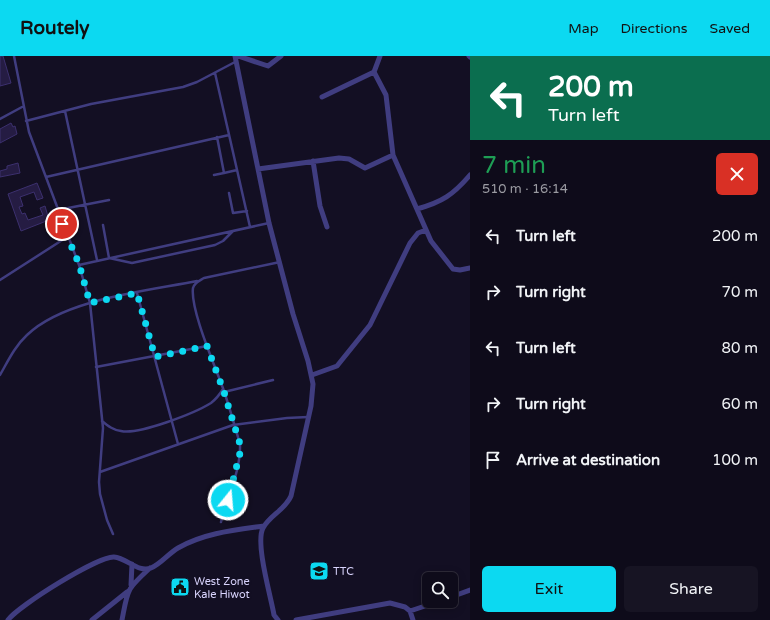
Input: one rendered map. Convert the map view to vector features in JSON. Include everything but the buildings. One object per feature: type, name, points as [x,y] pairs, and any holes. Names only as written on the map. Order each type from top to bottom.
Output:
[{"type":"street","points":[[235,56],[270,222],[293,314],[312,375],[313,392],[288,502],[264,526],[260,534],[261,552],[274,615],[278,620]]},
{"type":"street","points":[[238,56],[268,66],[281,56]]},
{"type":"street","points":[[322,97],[374,72],[380,56]]},
{"type":"street","points":[[374,72],[386,96],[393,155],[426,230],[434,246],[453,269],[460,270],[470,268]]},
{"type":"street","points":[[258,169],[314,161],[349,159],[365,168],[393,155]]},
{"type":"street","points":[[314,161],[320,206],[327,227]]},
{"type":"street","points":[[417,209],[437,203],[450,196],[470,175]]},
{"type":"street","points":[[312,375],[337,366],[346,356],[376,314],[410,243],[418,233],[426,230]]},
{"type":"street","points":[[122,620],[127,592],[131,585],[150,568],[178,547],[218,533],[264,526]]},
{"type":"street","points":[[8,620],[22,606],[76,573],[106,557],[115,557],[142,568],[150,568]]},
{"type":"street","points":[[131,585],[132,564]]},
{"type":"street","points":[[458,594],[470,590]]},
{"type":"street","points":[[92,620],[127,592]]},
{"type":"street","points":[[296,620],[380,604],[398,605],[410,611],[422,607]]},
{"type":"street","points":[[410,611],[413,620]]},
{"type":"lane","points":[[14,56],[22,107],[26,121],[67,237],[79,264],[90,303],[102,420],[100,494],[107,520],[113,534]]},
{"type":"lane","points":[[26,121],[91,104],[183,87],[236,62]]},
{"type":"lane","points":[[215,73],[250,227]]},
{"type":"lane","points":[[0,119],[22,107]]},
{"type":"lane","points":[[66,111],[77,170],[97,260]]},
{"type":"lane","points":[[46,177],[229,135]]},
{"type":"lane","points":[[217,137],[224,173]]},
{"type":"lane","points":[[214,175],[237,170]]},
{"type":"lane","points":[[229,193],[233,214],[247,211]]},
{"type":"lane","points":[[58,210],[109,200]]},
{"type":"lane","points":[[79,264],[270,222]]},
{"type":"lane","points":[[103,225],[109,258]]},
{"type":"lane","points":[[109,258],[132,263],[215,245],[223,241],[234,231]]},
{"type":"lane","points":[[0,280],[67,237]]},
{"type":"lane","points":[[0,375],[10,356],[27,335],[58,314],[90,303],[280,262]]},
{"type":"lane","points":[[197,281],[193,286],[193,295],[207,346],[224,391],[240,444],[240,453],[221,522]]},
{"type":"lane","points":[[137,293],[178,444]]},
{"type":"lane","points":[[96,367],[207,346]]},
{"type":"lane","points":[[102,420],[112,429],[122,432],[137,430],[172,421],[212,402],[224,391],[272,380]]},
{"type":"lane","points":[[100,472],[234,425],[287,418],[308,417]]},
{"type":"place","name":"TTC","points":[[319,571]]},
{"type":"place","name":"West Zone Kale Hiwot","points":[[180,587]]},
{"type":"route","points":[[62,224],[79,264],[90,303],[137,293],[155,357],[207,346],[224,392],[240,444],[237,469],[228,500]]}]
